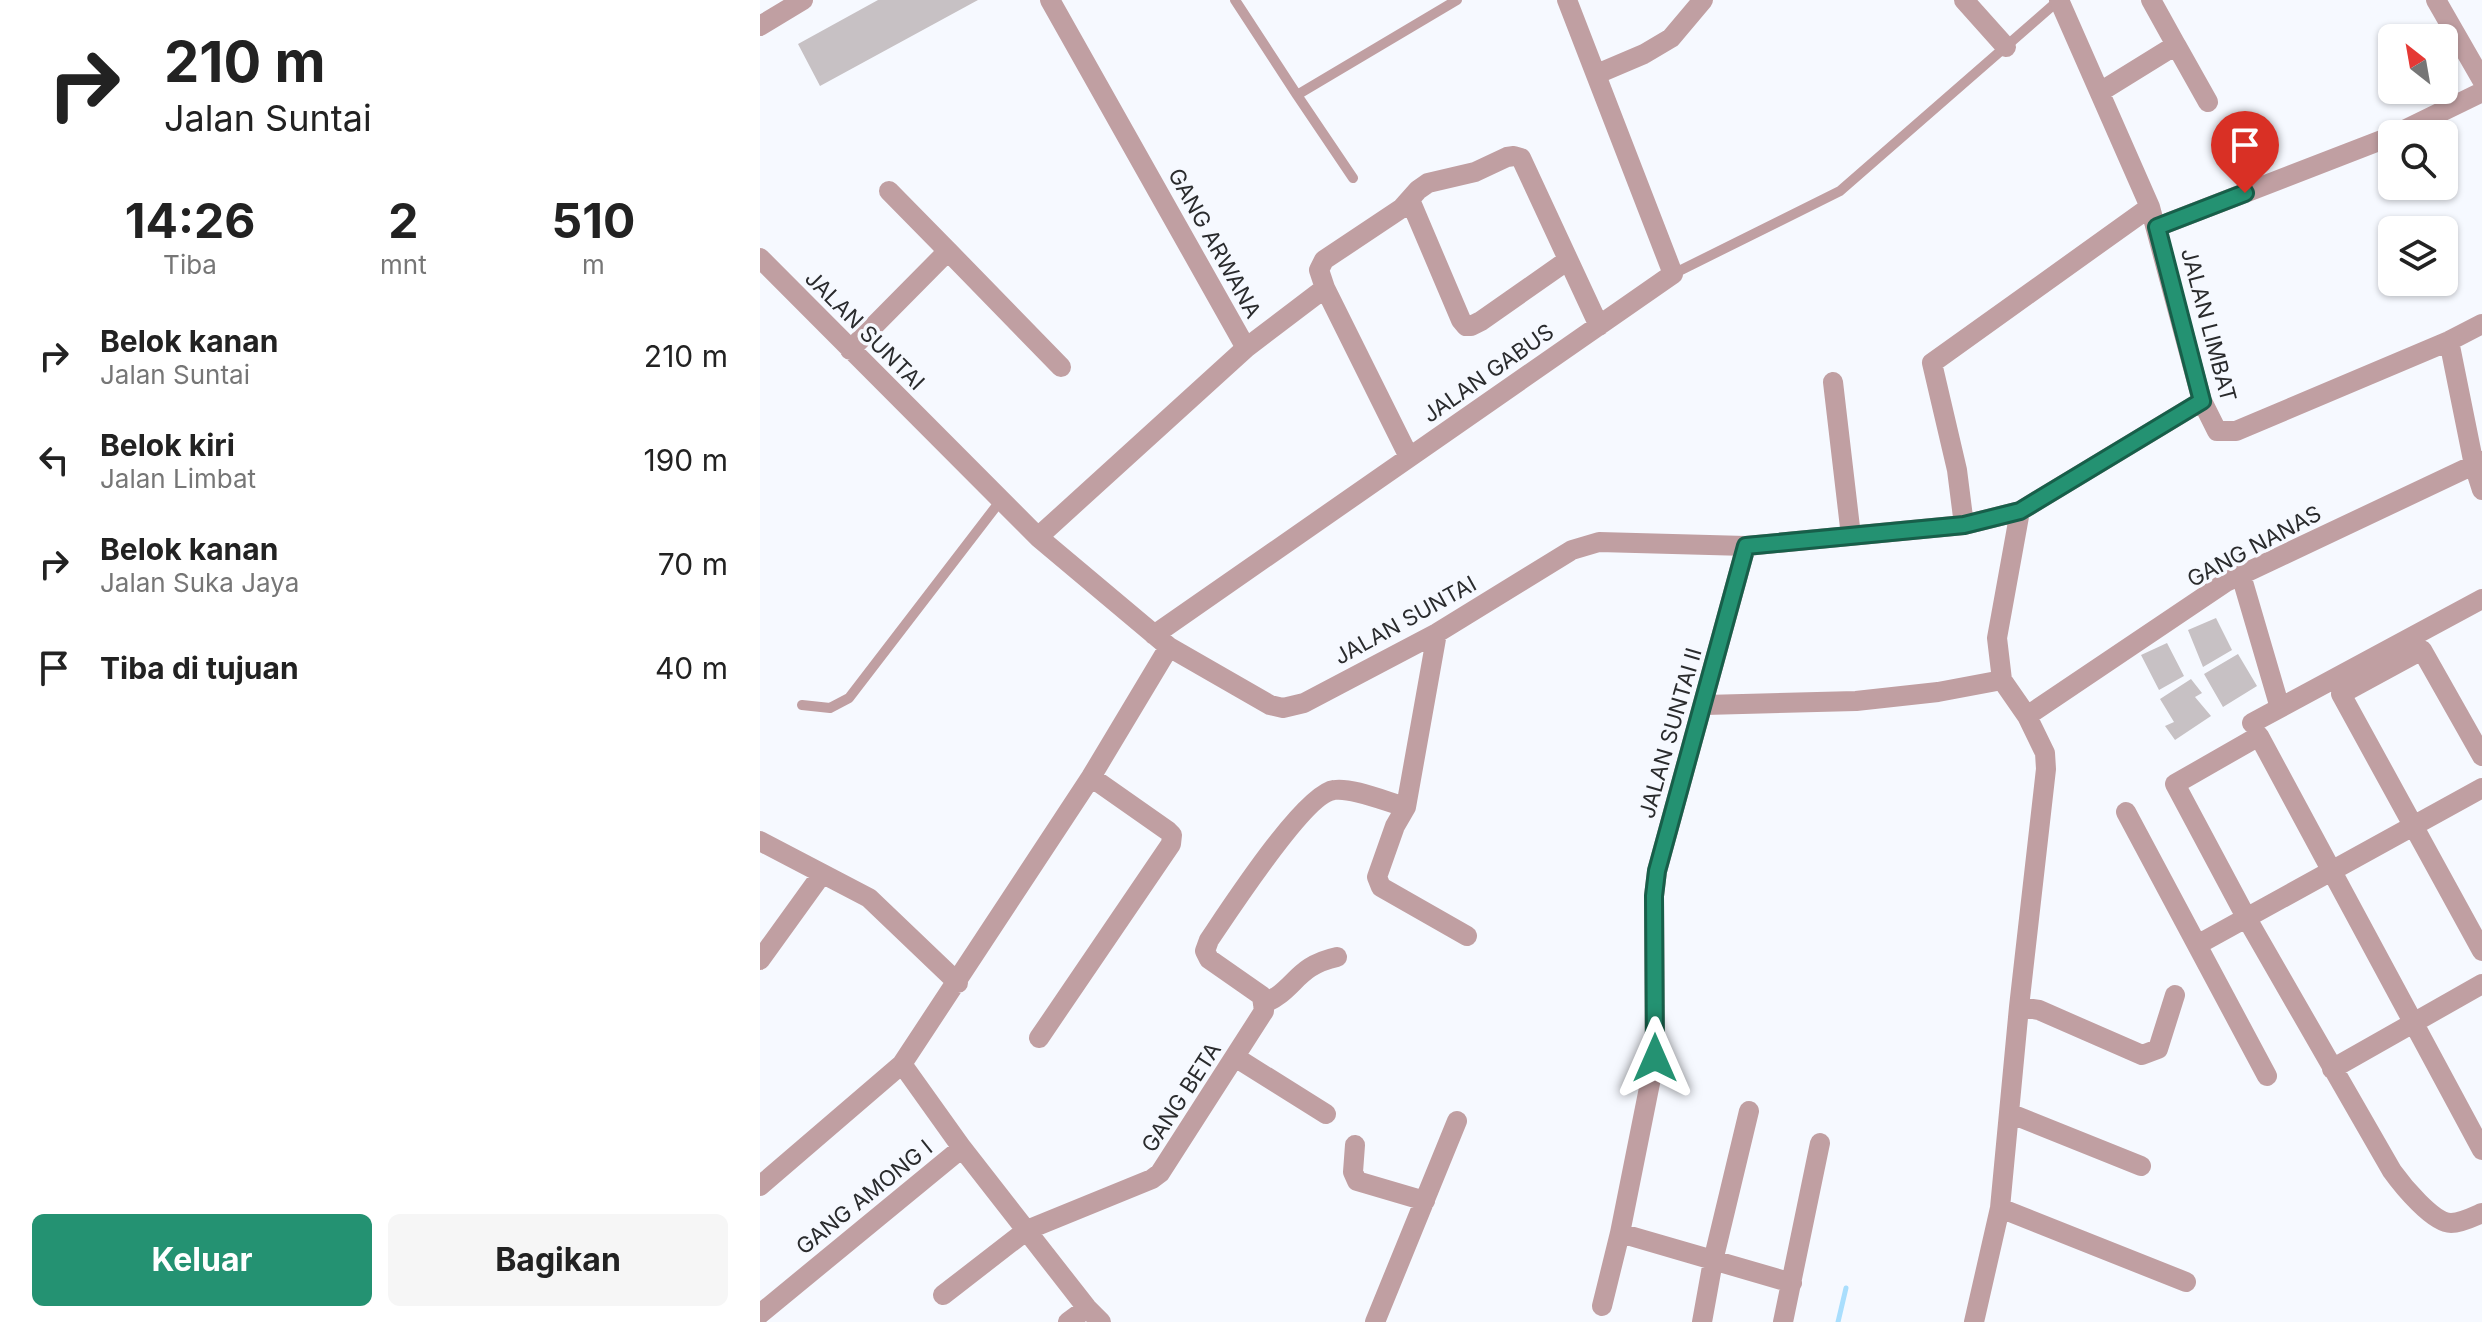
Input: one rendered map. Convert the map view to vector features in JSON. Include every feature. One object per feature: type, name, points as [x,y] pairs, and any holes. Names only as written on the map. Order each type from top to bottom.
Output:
[{"type":"street","points":[[760,26],[803,0]]},
{"type":"street","name":"GANG ARWANA","points":[[1038,537],[1246,348],[1050,0]]},
{"type":"street","points":[[1567,0],[1673,274]]},
{"type":"street","points":[[1597,74],[1644,54],[1671,38],[1703,0]]},
{"type":"street","points":[[1964,0],[2006,47]]},
{"type":"street","name":"JALAN LIMBAT","points":[[2059,0],[2150,207],[2202,401],[2217,431],[2236,431],[2449,341]]},
{"type":"street","points":[[2151,0],[2208,102]]},
{"type":"street","points":[[2436,0],[2482,80]]},
{"type":"street","points":[[2100,92],[2176,45]]},
{"type":"street","points":[[2425,120],[2482,92]]},
{"type":"street","points":[[2157,227],[2378,141]]},
{"type":"street","points":[[1409,457],[1319,270],[1324,260],[1402,208],[1418,190],[1439,179],[1475,172],[1507,157],[1521,158],[1599,326]]},
{"type":"street","points":[[889,191],[1061,367]]},
{"type":"street","points":[[1410,200],[1466,326],[1481,321],[1568,260]]},
{"type":"street","points":[[1964,525],[1957,470],[1932,363],[2150,207]]},
{"type":"street","points":[[850,350],[948,251]]},
{"type":"street","name":"JALAN SUNTAI","points":[[760,258],[1038,537],[1161,641],[1270,705],[1283,708],[1304,703],[1437,633],[1585,545],[1599,542],[1746,546],[1964,525],[2020,511],[2202,401]]},
{"type":"street","name":"JALAN GABUS","points":[[1161,641],[1409,457],[1673,274]]},
{"type":"street","points":[[1246,348],[1325,288]]},
{"type":"street","points":[[2482,324],[2449,341],[2482,490]]},
{"type":"street","points":[[1833,382],[1851,536]]},
{"type":"street","name":"GANG NANAS","points":[[2027,716],[2226,582],[2478,463]]},
{"type":"street","points":[[1974,1322],[2000,1208],[2046,769],[2045,753],[2027,716],[2002,680],[1998,628],[2020,511]]},
{"type":"street","name":"JALAN SUNTAI II","points":[[1602,1306],[1655,1058],[1654,896],[1657,871],[1705,705],[1746,546]]},
{"type":"street","points":[[2241,575],[2280,708]]},
{"type":"street","points":[[2252,723],[2482,599]]},
{"type":"street","points":[[1437,633],[1406,807],[1395,826],[1377,877],[1378,883],[1419,911],[1467,936]]},
{"type":"street","points":[[760,1186],[902,1064],[1091,777],[1161,641]]},
{"type":"street","points":[[2482,756],[2422,650],[2341,694],[2482,951]]},
{"type":"street","points":[[1705,705],[1856,701],[1938,692],[2002,680]]},
{"type":"street","points":[[2482,1150],[2259,736],[2175,784],[2246,917],[2392,1171],[2404,1187],[2442,1221],[2452,1223],[2482,1213]]},
{"type":"street","points":[[1039,1038],[1171,844],[1168,831],[1091,777]]},
{"type":"street","points":[[2197,945],[2482,788]]},
{"type":"street","points":[[1337,957],[1313,964],[1276,999],[1263,1004],[1262,996],[1209,959],[1205,951],[1209,940],[1272,850],[1314,801],[1327,791],[1341,790],[1406,807]]},
{"type":"street","points":[[2126,812],[2267,1076]]},
{"type":"street","points":[[760,841],[869,898],[958,983]]},
{"type":"street","points":[[760,960],[822,874]]},
{"type":"street","points":[[2332,1069],[2482,984]]},
{"type":"street","points":[[2019,1007],[2039,1010],[2142,1055],[2158,1049],[2175,995]]},
{"type":"street","name":"GANG BETA","points":[[943,1295],[1027,1230],[1160,1173],[1264,1011],[1263,1004]]},
{"type":"street","points":[[1235,1057],[1326,1114]]},
{"type":"street","points":[[902,1064],[962,1148],[1094,1315],[1068,1322]]},
{"type":"street","points":[[1702,1322],[1713,1261],[1749,1111]]},
{"type":"street","points":[[2009,1113],[2141,1166]]},
{"type":"street","points":[[1375,1322],[1457,1121]]},
{"type":"street","points":[[1783,1322],[1820,1143]]},
{"type":"street","points":[[1355,1145],[1353,1172],[1357,1181],[1425,1201]]},
{"type":"street","name":"GANG AMONG I","points":[[760,1314],[962,1148]]},
{"type":"street","points":[[2000,1208],[2186,1282]]},
{"type":"street","points":[[1620,1233],[1792,1283]]},
{"type":"lane","points":[[1235,0],[1353,178]]},
{"type":"lane","points":[[1297,95],[1457,0]]},
{"type":"lane","points":[[1673,274],[1840,191],[2059,0]]},
{"type":"lane","points":[[802,705],[830,708],[849,698],[1001,500]]},
{"type":"building","points":[[878,0],[978,0],[820,86],[798,44]]},
{"type":"building","points":[[2216,618],[2232,650],[2203,667],[2188,630]]},
{"type":"building","points":[[2167,643],[2184,676],[2159,690],[2141,655]]},
{"type":"building","points":[[2238,654],[2257,686],[2223,707],[2204,674]]},
{"type":"building","points":[[2191,679],[2202,693],[2195,697],[2211,716],[2175,740],[2165,726],[2174,722],[2160,699]]},
{"type":"waterway","points":[[1838,1322],[1846,1288]]},
{"type":"route","points":[[1655,1058],[1654,896],[1657,871],[1705,705],[1746,546],[1964,525],[2020,511],[2202,401],[2157,227],[2245,193]]}]
